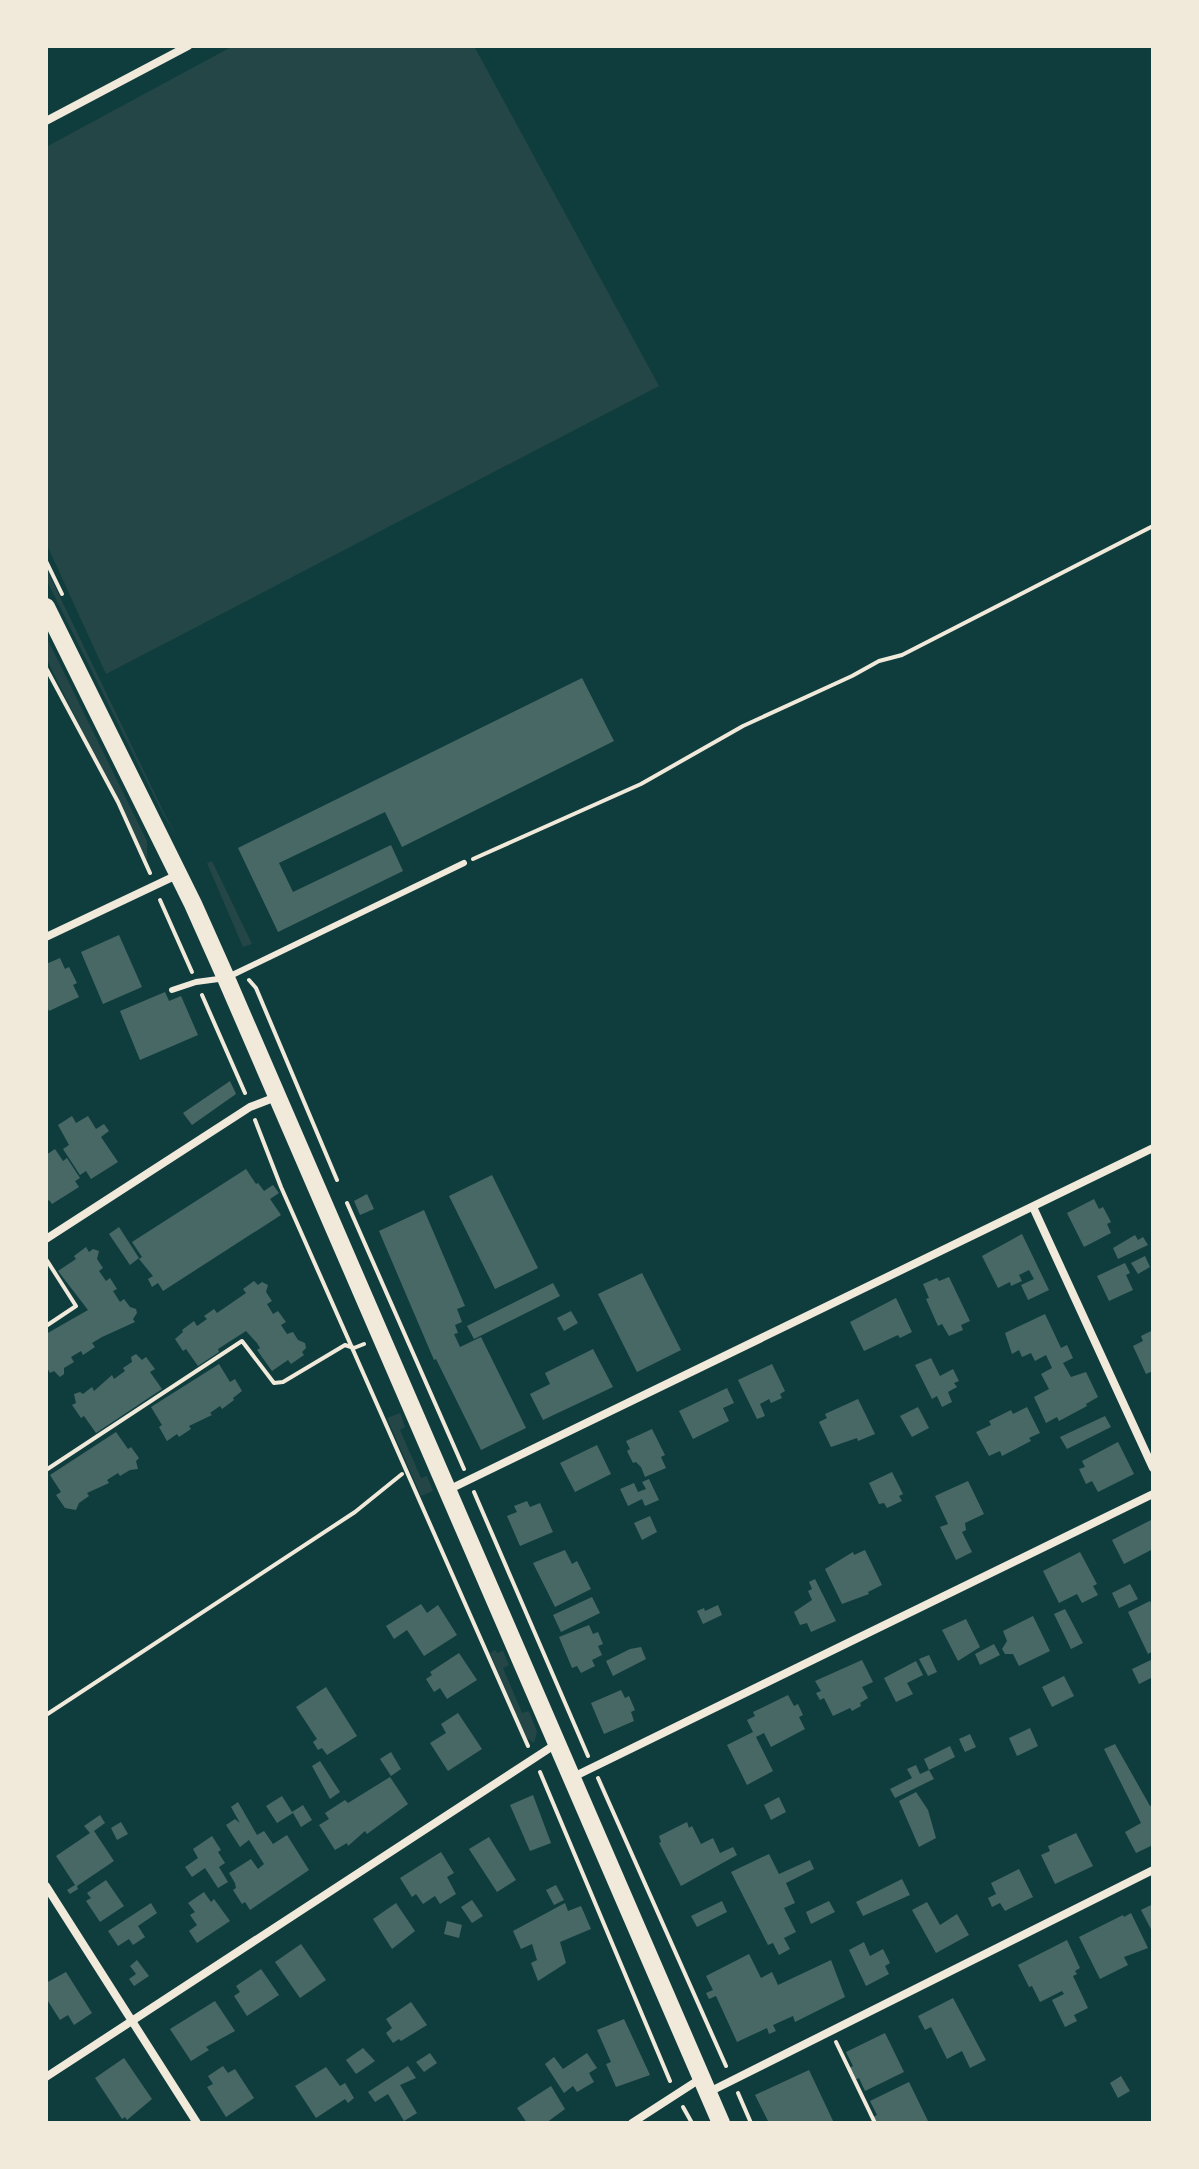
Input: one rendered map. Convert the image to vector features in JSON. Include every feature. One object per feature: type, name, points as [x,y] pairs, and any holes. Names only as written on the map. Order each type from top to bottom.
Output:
[{"type":"main road","points":[[46,607],[178,875],[234,975],[277,1097],[721,2123]]},
{"type":"street","points":[[46,121],[188,46]]},
{"type":"street","points":[[46,937],[178,875]]},
{"type":"street","points":[[46,1239],[250,1107],[277,1097]]},
{"type":"street","points":[[448,1490],[1153,1148]]},
{"type":"street","points":[[1033,1207],[1153,1468]]},
{"type":"street","points":[[571,1778],[1153,1494]]},
{"type":"street","points":[[46,2077],[556,1744]]},
{"type":"street","points":[[632,2123],[704,2086],[830,2031],[1153,1870]]},
{"type":"street","points":[[46,1886],[197,2123]]},
{"type":"lane","points":[[172,990],[234,975],[464,863]]},
{"type":"path","points":[[464,863],[641,784],[743,726],[879,661],[902,655],[1153,526]]},
{"type":"path","points":[[46,668],[118,802],[146,864]]},
{"type":"path","points":[[160,900],[246,1096]]},
{"type":"path","points":[[234,975],[256,988],[466,1474]]},
{"type":"path","points":[[255,1120],[281,1187],[530,1748]]},
{"type":"path","points":[[46,1259],[76,1306],[46,1326]]},
{"type":"path","points":[[46,1470],[242,1341],[274,1383],[283,1382],[345,1345],[354,1348],[382,1336]]},
{"type":"path","points":[[46,1715],[346,1519],[402,1474]]},
{"type":"path","points":[[474,1492],[589,1757]]},
{"type":"path","points":[[539,1771],[673,2087]]},
{"type":"path","points":[[598,1777],[729,2073]]},
{"type":"path","points":[[830,2031],[875,2123]]},
{"type":"path","points":[[737,2090],[751,2123]]},
{"type":"path","points":[[682,2104],[692,2123]]},
{"type":"shaded area","points":[[233,46],[474,46],[659,386],[106,674],[46,543],[46,147]]},
{"type":"shaded area","points":[[46,568],[178,838],[164,816],[46,579]]},
{"type":"shaded area","points":[[46,636],[147,841],[147,861],[46,658]]},
{"type":"shaded area","points":[[212,861],[252,944],[243,947],[207,863]]},
{"type":"shaded area","points":[[400,1413],[405,1427],[400,1430],[421,1478],[427,1476],[433,1491],[421,1496],[387,1418]]},
{"type":"shaded area","points":[[495,1650],[497,1653],[503,1651],[509,1665],[503,1668],[522,1713],[529,1711],[537,1732],[534,1743],[526,1737],[490,1653]]},
{"type":"building","points":[[582,678],[614,741],[402,847],[385,812],[279,863],[293,892],[391,845],[403,871],[278,932],[238,848]]},
{"type":"building","points":[[119,935],[142,987],[103,1004],[81,952]]},
{"type":"building","points":[[60,958],[77,983],[73,985],[79,997],[49,1011],[46,1004],[46,964]]},
{"type":"building","points":[[165,992],[169,1001],[181,996],[198,1035],[140,1060],[120,1011]]},
{"type":"building","points":[[230,1081],[236,1094],[192,1125],[183,1113]]},
{"type":"building","points":[[72,1116],[76,1123],[88,1116],[96,1129],[104,1124],[109,1131],[101,1137],[118,1162],[91,1179],[86,1171],[80,1175],[63,1149],[69,1145],[58,1125]]},
{"type":"building","points":[[55,1149],[63,1161],[67,1158],[80,1178],[75,1181],[79,1187],[52,1204],[49,1200],[46,1202],[46,1155]]},
{"type":"building","points":[[246,1169],[264,1191],[273,1185],[279,1193],[270,1199],[281,1215],[163,1291],[158,1283],[152,1287],[148,1279],[153,1276],[139,1259],[142,1257],[132,1242]]},
{"type":"building","points":[[492,1175],[538,1268],[495,1289],[449,1196]]},
{"type":"building","points":[[367,1194],[374,1209],[360,1215],[354,1201]]},
{"type":"building","points":[[1094,1199],[1099,1209],[1103,1207],[1111,1222],[1107,1224],[1111,1233],[1084,1247],[1067,1213]]},
{"type":"building","points":[[424,1210],[465,1306],[457,1309],[462,1322],[455,1325],[458,1333],[454,1334],[460,1347],[481,1337],[526,1428],[481,1450],[434,1360],[379,1231]]},
{"type":"building","points":[[119,1227],[139,1258],[130,1265],[109,1234]]},
{"type":"building","points":[[1022,1234],[1049,1290],[1028,1300],[1021,1285],[1034,1279],[1029,1270],[1019,1275],[1022,1281],[998,1288],[982,1256]]},
{"type":"building","points":[[1135,1235],[1138,1240],[1143,1237],[1148,1245],[1118,1259],[1113,1248]]},
{"type":"building","points":[[86,1247],[89,1252],[93,1249],[99,1251],[97,1259],[103,1268],[99,1271],[106,1281],[110,1278],[120,1302],[124,1299],[137,1313],[133,1319],[135,1322],[92,1343],[95,1347],[83,1355],[81,1351],[71,1357],[74,1362],[64,1368],[64,1374],[60,1377],[54,1371],[50,1373],[46,1366],[46,1334],[88,1310],[58,1271],[76,1259],[74,1256]]},
{"type":"building","points":[[1145,1256],[1150,1267],[1138,1274],[1131,1263]]},
{"type":"building","points":[[1125,1263],[1130,1273],[1126,1275],[1133,1290],[1109,1301],[1097,1276]]},
{"type":"building","points":[[642,1273],[681,1350],[637,1372],[598,1294]]},
{"type":"building","points":[[949,1277],[970,1321],[961,1325],[963,1330],[949,1336],[942,1324],[938,1326],[923,1284]]},
{"type":"building","points":[[254,1281],[258,1285],[262,1282],[268,1285],[266,1292],[272,1301],[267,1304],[273,1314],[278,1311],[286,1322],[281,1325],[287,1334],[293,1332],[298,1340],[305,1343],[304,1355],[291,1364],[288,1360],[272,1371],[257,1350],[260,1348],[257,1343],[246,1331],[198,1366],[175,1339],[194,1321],[197,1326],[214,1309],[217,1313],[246,1293],[243,1289]]},
{"type":"building","points":[[553,1283],[560,1296],[474,1339],[467,1326]]},
{"type":"building","points":[[896,1298],[912,1332],[864,1351],[850,1322]]},
{"type":"building","points":[[571,1311],[578,1323],[564,1331],[557,1318]]},
{"type":"building","points":[[1045,1314],[1061,1348],[1067,1345],[1073,1358],[1063,1363],[1071,1377],[1086,1372],[1098,1397],[1059,1421],[1057,1417],[1046,1423],[1034,1397],[1049,1389],[1041,1374],[1052,1368],[1046,1355],[1035,1361],[1031,1353],[1022,1357],[1019,1350],[1012,1354],[1005,1333]]},
{"type":"building","points":[[1153,1330],[1153,1371],[1146,1374],[1133,1346],[1143,1341],[1141,1336]]},
{"type":"building","points":[[593,1349],[613,1387],[543,1420],[530,1394],[550,1384],[545,1373]]},
{"type":"building","points":[[136,1354],[142,1360],[146,1357],[155,1369],[150,1372],[162,1389],[96,1433],[72,1405],[76,1403],[74,1394],[83,1394],[92,1387],[94,1391],[112,1375],[114,1379],[125,1371],[123,1368],[132,1362],[131,1357]]},
{"type":"building","points":[[931,1358],[940,1376],[953,1369],[959,1381],[954,1383],[957,1387],[948,1392],[952,1402],[942,1407],[937,1396],[932,1399],[915,1365]]},
{"type":"building","points":[[219,1364],[230,1382],[235,1379],[242,1391],[222,1409],[220,1406],[210,1413],[212,1415],[189,1426],[191,1429],[179,1437],[177,1434],[167,1441],[151,1407]]},
{"type":"building","points":[[772,1364],[785,1391],[780,1394],[782,1398],[771,1403],[769,1399],[760,1404],[765,1416],[757,1419],[738,1380]]},
{"type":"building","points":[[727,1388],[734,1403],[723,1408],[729,1421],[693,1439],[679,1411]]},
{"type":"building","points":[[858,1399],[875,1434],[831,1447],[819,1422],[827,1418],[825,1414]]},
{"type":"building","points":[[918,1407],[929,1428],[912,1437],[900,1416]]},
{"type":"building","points":[[1027,1407],[1040,1433],[1002,1456],[1000,1451],[989,1456],[976,1432],[1011,1410],[1013,1414]]},
{"type":"building","points":[[1105,1416],[1111,1427],[1067,1449],[1060,1437]]},
{"type":"building","points":[[652,1429],[665,1455],[661,1457],[666,1468],[645,1477],[641,1467],[633,1463],[626,1441]]},
{"type":"building","points":[[116,1432],[139,1458],[136,1461],[138,1469],[120,1476],[118,1473],[107,1480],[109,1483],[87,1493],[89,1496],[79,1503],[76,1510],[65,1508],[56,1495],[61,1492],[50,1475]]},
{"type":"building","points":[[1118,1442],[1134,1474],[1098,1492],[1092,1481],[1086,1484],[1079,1469],[1085,1467],[1082,1461]]},
{"type":"building","points":[[597,1445],[611,1474],[575,1492],[560,1463]]},
{"type":"building","points":[[892,1472],[903,1494],[899,1496],[902,1501],[887,1508],[884,1503],[879,1504],[869,1483]]},
{"type":"building","points":[[649,1479],[659,1500],[645,1506],[642,1499],[628,1506],[620,1489],[634,1483],[638,1492],[646,1489],[642,1482]]},
{"type":"building","points":[[968,1481],[984,1514],[965,1523],[966,1530],[962,1532],[972,1552],[956,1560],[940,1527],[948,1524],[935,1496]]},
{"type":"building","points":[[527,1501],[530,1507],[540,1503],[553,1532],[520,1546],[507,1516],[517,1512],[514,1506]]},
{"type":"building","points":[[650,1516],[657,1532],[642,1540],[634,1523]]},
{"type":"building","points":[[1153,1519],[1153,1549],[1124,1564],[1112,1540]]},
{"type":"building","points":[[565,1550],[572,1564],[577,1561],[591,1589],[555,1607],[533,1563]]},
{"type":"building","points":[[865,1550],[882,1585],[869,1594],[842,1604],[825,1569],[853,1552],[854,1555]]},
{"type":"building","points":[[1080,1552],[1097,1584],[1093,1586],[1098,1595],[1082,1603],[1077,1594],[1059,1603],[1043,1571]]},
{"type":"building","points":[[815,1579],[836,1621],[811,1632],[807,1623],[800,1625],[794,1612],[812,1600],[808,1591],[812,1589],[809,1582]]},
{"type":"building","points":[[1130,1584],[1138,1599],[1119,1608],[1112,1593]]},
{"type":"building","points":[[592,1597],[600,1613],[561,1632],[553,1615]]},
{"type":"building","points":[[1150,1601],[1153,1607],[1153,1651],[1148,1654],[1128,1612]]},
{"type":"building","points":[[421,1604],[427,1613],[438,1605],[457,1635],[424,1656],[407,1630],[394,1639],[386,1626]]},
{"type":"building","points":[[718,1605],[722,1615],[703,1624],[697,1611]]},
{"type":"building","points":[[1065,1609],[1083,1643],[1071,1649],[1054,1614]]},
{"type":"building","points":[[1033,1616],[1050,1651],[1019,1666],[1013,1654],[1005,1654],[1002,1649],[1007,1641],[1003,1631]]},
{"type":"building","points":[[966,1619],[980,1647],[958,1661],[942,1630]]},
{"type":"building","points":[[589,1625],[593,1634],[598,1632],[603,1644],[598,1646],[602,1655],[592,1660],[595,1666],[581,1673],[577,1666],[572,1668],[559,1637]]},
{"type":"building","points":[[994,1644],[1000,1655],[980,1665],[975,1654]]},
{"type":"building","points":[[641,1647],[646,1659],[613,1676],[606,1661]]},
{"type":"building","points":[[459,1653],[477,1680],[447,1699],[440,1688],[434,1692],[426,1679],[432,1675],[430,1672]]},
{"type":"building","points":[[929,1655],[937,1672],[928,1676],[919,1659]]},
{"type":"building","points":[[1153,1659],[1153,1677],[1139,1684],[1132,1669]]},
{"type":"building","points":[[862,1660],[873,1682],[862,1687],[868,1698],[852,1711],[850,1708],[833,1716],[824,1698],[820,1700],[816,1693],[821,1691],[815,1681]]},
{"type":"building","points":[[916,1661],[923,1675],[907,1683],[913,1694],[896,1702],[884,1678]]},
{"type":"building","points":[[1064,1676],[1074,1696],[1052,1707],[1042,1687]]},
{"type":"building","points":[[326,1687],[357,1736],[327,1755],[322,1748],[318,1750],[313,1742],[317,1739],[296,1707]]},
{"type":"building","points":[[621,1690],[625,1698],[629,1696],[635,1710],[631,1712],[634,1721],[604,1734],[591,1703]]},
{"type":"building","points":[[788,1695],[794,1706],[798,1704],[803,1715],[799,1717],[805,1729],[771,1747],[764,1733],[756,1737],[773,1771],[747,1785],[727,1745],[753,1732],[747,1720],[755,1716],[753,1712]]},
{"type":"building","points":[[458,1713],[482,1749],[448,1771],[430,1743],[446,1733],[441,1724]]},
{"type":"building","points":[[1030,1728],[1038,1746],[1017,1756],[1009,1738]]},
{"type":"building","points":[[970,1734],[976,1747],[965,1752],[959,1739]]},
{"type":"building","points":[[1115,1744],[1150,1806],[1153,1805],[1153,1845],[1136,1853],[1125,1832],[1141,1823],[1104,1749]]},
{"type":"building","points":[[950,1746],[955,1757],[929,1770],[924,1759]]},
{"type":"building","points":[[391,1752],[401,1769],[391,1776],[380,1759]]},
{"type":"building","points":[[320,1761],[340,1792],[330,1799],[312,1766]]},
{"type":"building","points":[[916,1765],[920,1774],[929,1770],[934,1779],[895,1798],[890,1789],[912,1778],[907,1769]]},
{"type":"building","points":[[390,1777],[408,1804],[367,1834],[365,1831],[348,1846],[347,1843],[335,1850],[319,1825],[329,1819],[325,1813]]},
{"type":"building","points":[[916,1792],[928,1810],[936,1838],[919,1847],[899,1801]]},
{"type":"building","points":[[533,1795],[551,1843],[530,1851],[510,1805]]},
{"type":"building","points":[[282,1796],[292,1812],[303,1805],[312,1820],[301,1827],[293,1813],[277,1823],[266,1806]]},
{"type":"building","points":[[779,1797],[786,1812],[771,1820],[764,1805]]},
{"type":"building","points":[[238,1802],[257,1835],[264,1831],[273,1844],[287,1835],[309,1870],[250,1910],[233,1890],[235,1883],[229,1873],[251,1859],[258,1869],[264,1864],[249,1840],[240,1847],[226,1825],[235,1819],[240,1823],[231,1807]]},
{"type":"building","points":[[100,1815],[105,1823],[94,1831],[114,1861],[70,1894],[67,1890],[75,1885],[56,1856],[90,1833],[84,1826]]},
{"type":"building","points":[[121,1822],[128,1834],[117,1840],[111,1828]]},
{"type":"building","points":[[687,1822],[701,1844],[713,1838],[720,1853],[733,1847],[737,1855],[681,1886],[659,1843],[659,1836]]},
{"type":"building","points":[[1076,1833],[1093,1866],[1055,1884],[1041,1855],[1050,1851],[1048,1846]]},
{"type":"building","points":[[212,1836],[221,1850],[218,1852],[225,1863],[219,1867],[228,1882],[218,1888],[205,1868],[192,1877],[185,1867],[198,1858],[193,1849]]},
{"type":"building","points":[[489,1837],[516,1880],[497,1892],[469,1849]]},
{"type":"building","points":[[441,1852],[454,1873],[447,1877],[456,1894],[440,1904],[435,1896],[423,1904],[416,1894],[412,1897],[400,1878]]},
{"type":"building","points":[[769,1854],[779,1874],[810,1860],[814,1869],[786,1883],[795,1903],[784,1908],[796,1932],[784,1938],[790,1949],[779,1955],[773,1943],[768,1945],[731,1872]]},
{"type":"building","points":[[1019,1869],[1033,1897],[1005,1911],[1000,1903],[992,1907],[988,1898],[996,1894],[991,1883]]},
{"type":"building","points":[[902,1879],[910,1895],[863,1916],[856,1902]]},
{"type":"building","points":[[106,1880],[124,1906],[100,1922],[86,1901],[91,1898],[87,1893]]},
{"type":"building","points":[[556,1885],[564,1900],[554,1905],[546,1890]]},
{"type":"building","points":[[204,1892],[211,1902],[214,1899],[230,1921],[197,1943],[189,1931],[197,1925],[190,1915],[195,1912],[188,1903]]},
{"type":"building","points":[[472,1900],[483,1916],[472,1923],[461,1907]]},
{"type":"building","points":[[722,1901],[727,1912],[697,1927],[691,1916]]},
{"type":"building","points":[[829,1901],[835,1912],[811,1924],[806,1912]]},
{"type":"building","points":[[927,1902],[940,1925],[957,1914],[969,1935],[936,1953],[912,1910]]},
{"type":"building","points":[[151,1903],[157,1913],[138,1926],[145,1937],[133,1945],[129,1939],[118,1946],[108,1931]]},
{"type":"building","points":[[396,1903],[415,1931],[392,1949],[373,1919]]},
{"type":"building","points":[[565,1903],[568,1911],[581,1906],[591,1929],[560,1942],[566,1963],[538,1981],[531,1963],[537,1960],[532,1944],[521,1949],[513,1931]]},
{"type":"building","points":[[1153,1904],[1153,1933],[1141,1910]]},
{"type":"building","points":[[1131,1913],[1148,1948],[1124,1957],[1128,1965],[1100,1979],[1079,1937]]},
{"type":"building","points":[[447,1921],[462,1925],[459,1938],[444,1934]]},
{"type":"building","points":[[1067,1940],[1080,1968],[1073,1976],[1088,2008],[1074,2015],[1077,2021],[1065,2027],[1052,2000],[1064,1994],[1062,1991],[1040,2002],[1018,1965]]},
{"type":"building","points":[[864,1942],[870,1956],[883,1949],[890,1963],[885,1966],[889,1974],[866,1986],[849,1950]]},
{"type":"building","points":[[301,1944],[326,1980],[300,1998],[275,1962]]},
{"type":"building","points":[[749,1954],[761,1978],[772,1972],[778,1985],[831,1960],[845,1997],[795,2022],[793,2016],[773,2025],[776,2031],[769,2034],[767,2028],[737,2042],[716,1996],[709,1999],[706,1993],[713,1990],[706,1976]]},
{"type":"building","points":[[137,1960],[149,1976],[134,1986],[129,1979],[136,1974],[130,1966]]},
{"type":"building","points":[[261,1969],[279,1995],[247,2016],[234,1996],[240,1992],[236,1986]]},
{"type":"building","points":[[66,1972],[92,2013],[74,2025],[68,2015],[60,2020],[46,1998],[46,1983]]},
{"type":"building","points":[[953,1998],[986,2060],[970,2068],[962,2051],[947,2059],[931,2027],[925,2030],[918,2016]]},
{"type":"building","points":[[215,2001],[235,2031],[206,2047],[209,2050],[191,2061],[170,2029]]},
{"type":"building","points":[[411,2002],[427,2025],[393,2043],[386,2033],[392,2028],[386,2019]]},
{"type":"building","points":[[624,2019],[650,2075],[616,2087],[606,2064],[611,2062],[597,2030]]},
{"type":"building","points":[[885,2033],[904,2072],[865,2091],[859,2078],[855,2080],[849,2068],[853,2066],[846,2052]]},
{"type":"building","points":[[363,2048],[375,2061],[356,2074],[346,2060]]},
{"type":"building","points":[[430,2053],[437,2063],[424,2072],[416,2062]]},
{"type":"building","points":[[587,2053],[597,2068],[589,2073],[594,2082],[577,2092],[573,2086],[564,2093],[545,2064],[554,2057],[563,2069]]},
{"type":"building","points":[[124,2058],[152,2099],[127,2120],[125,2117],[122,2119],[95,2078]]},
{"type":"building","points":[[223,2066],[228,2073],[235,2069],[254,2098],[226,2117],[207,2087],[213,2084],[208,2076]]},
{"type":"building","points":[[408,2066],[416,2078],[400,2085],[417,2113],[404,2121],[388,2094],[375,2102],[368,2092]]},
{"type":"building","points":[[326,2067],[340,2086],[345,2083],[354,2098],[348,2103],[345,2099],[316,2118],[295,2086]]},
{"type":"building","points":[[809,2070],[834,2123],[769,2123],[755,2095]]},
{"type":"building","points":[[1121,2076],[1130,2091],[1118,2098],[1110,2083]]},
{"type":"building","points":[[909,2082],[928,2121],[876,2123],[873,2117],[877,2115],[870,2101]]},
{"type":"building","points":[[551,2086],[565,2109],[546,2123],[527,2123],[517,2108]]}]
